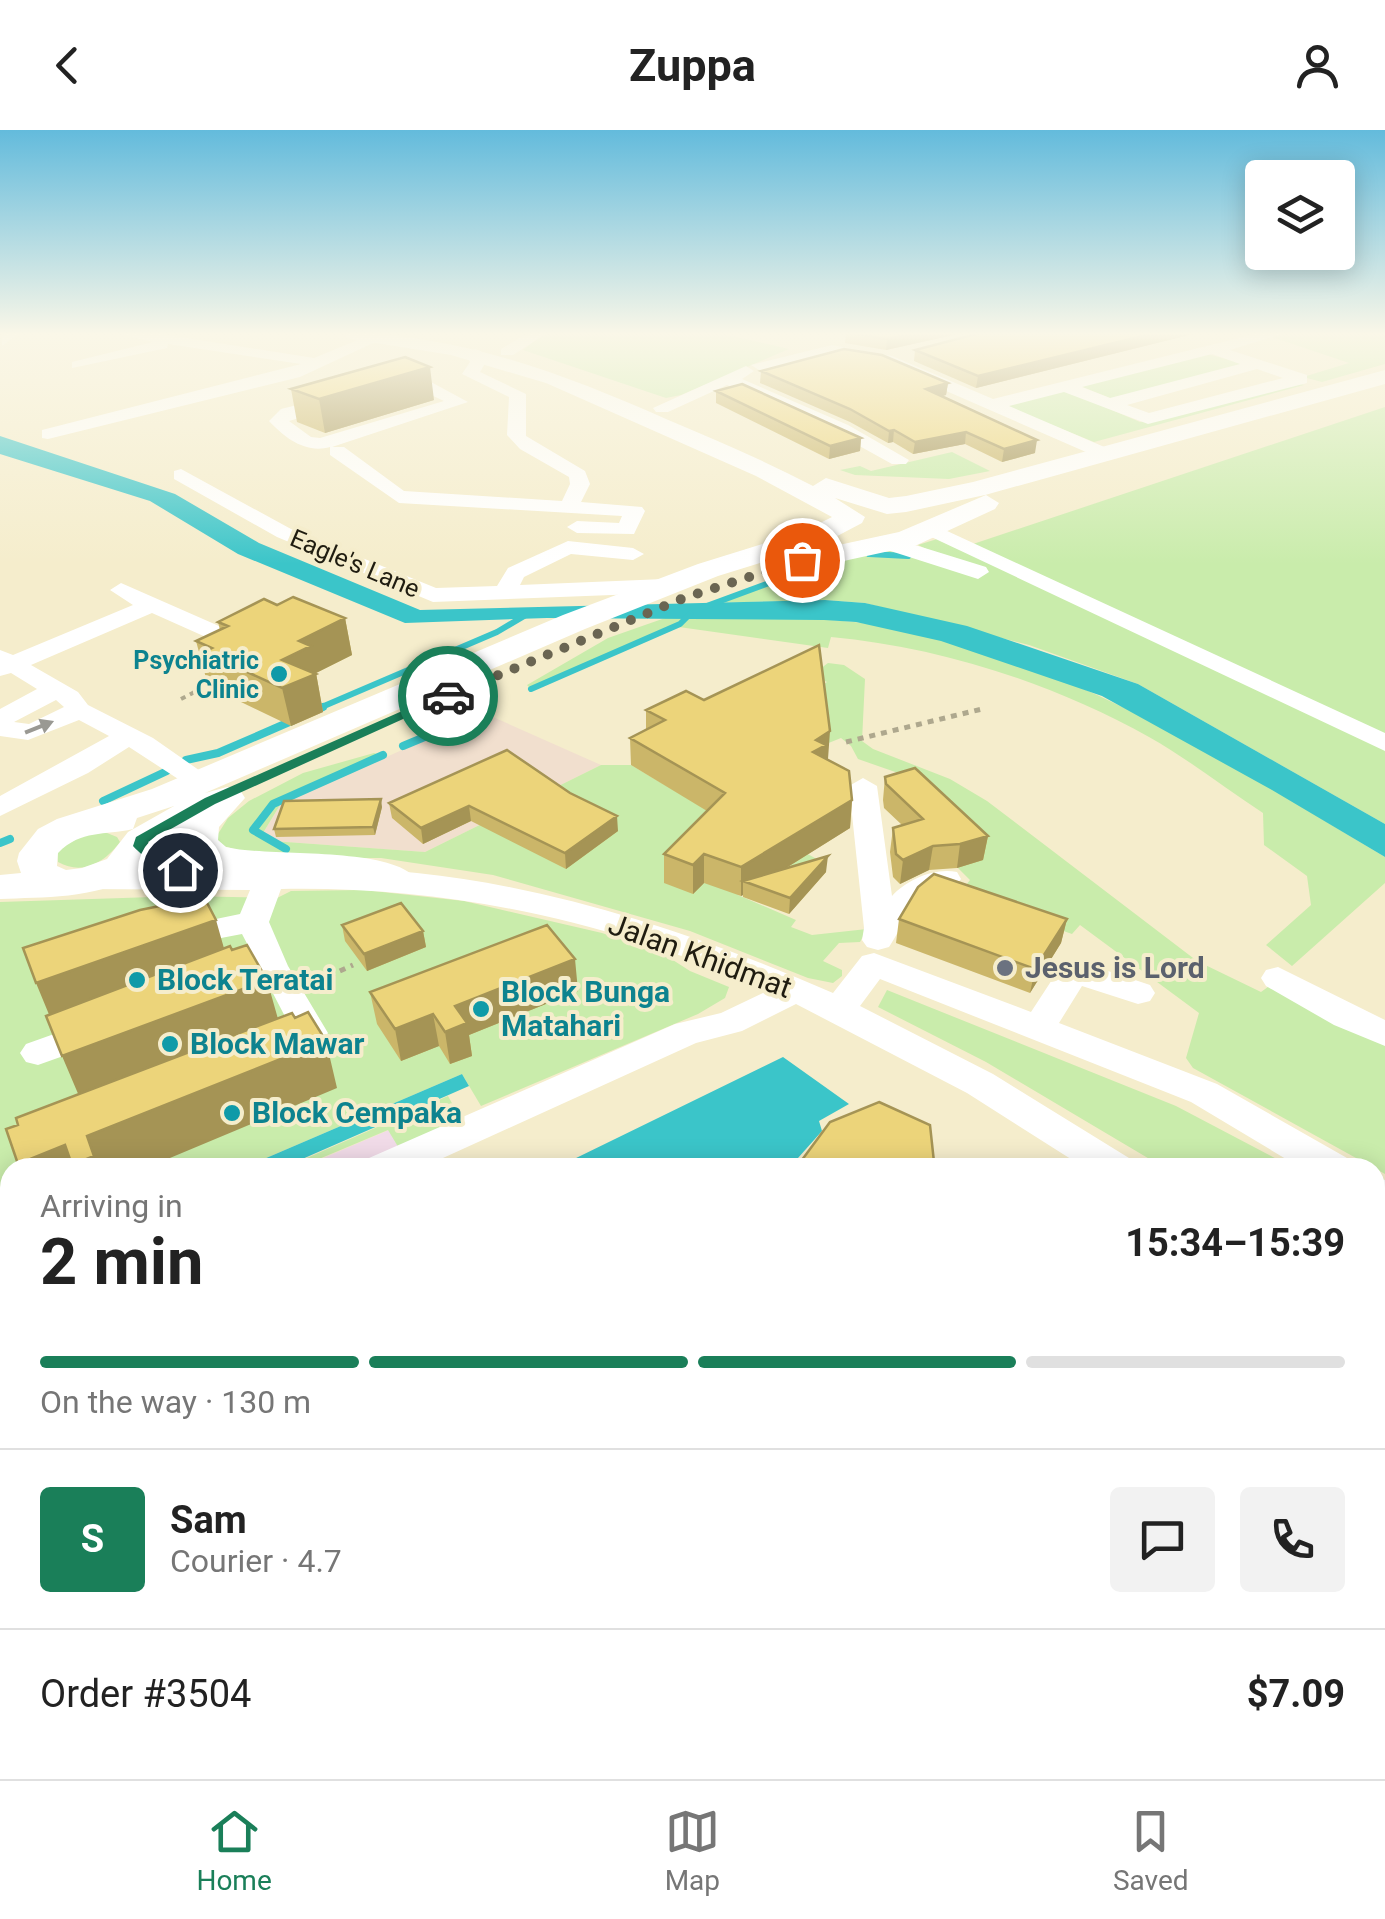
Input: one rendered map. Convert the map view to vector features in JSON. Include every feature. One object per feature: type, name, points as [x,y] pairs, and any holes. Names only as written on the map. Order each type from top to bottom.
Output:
[{"type":"main road","points":[[634,410],[824,486],[887,528]]},
{"type":"main road","points":[[666,410],[778,469],[852,517],[861,528],[926,529],[996,490],[1102,453],[1262,410]]},
{"type":"main road","points":[[778,469],[894,492],[996,490],[1314,410]]},
{"type":"main road","points":[[0,858],[94,820],[220,785],[652,600],[798,524],[804,503],[778,469]]},
{"type":"main road","points":[[0,887],[112,873],[134,858],[141,843],[220,785],[574,622],[802,560],[976,489],[996,490]]},
{"type":"main road","points":[[708,570],[802,542],[852,517]]},
{"type":"main road","points":[[220,785],[197,832],[200,848],[212,856],[242,864],[360,869],[398,881]]},
{"type":"main road","points":[[94,820],[132,826],[141,843]]},
{"type":"main road","points":[[52,835],[34,859],[45,877],[69,880]]},
{"type":"street","points":[[48,434],[145,410]]},
{"type":"street","points":[[294,410],[278,421],[312,444],[328,444],[434,410]]},
{"type":"street","points":[[337,452],[399,497],[573,517],[580,484],[578,475],[520,440],[516,428],[519,410]]},
{"type":"street","points":[[799,410],[842,428],[899,460]]},
{"type":"street","points":[[1003,410],[1102,453]]},
{"type":"street","points":[[1124,410],[1148,419],[1182,410]]},
{"type":"street","name":"Eagle's Lane","points":[[182,475],[284,533],[432,595],[509,585],[652,600]]},
{"type":"street","points":[[887,528],[952,563],[1001,572],[1112,612],[1385,742]]},
{"type":"street","points":[[926,529],[977,551],[1001,572]]},
{"type":"street","points":[[952,563],[977,551]]},
{"type":"street","points":[[121,590],[236,642],[202,659]]},
{"type":"street","points":[[4,664],[152,605]]},
{"type":"street","points":[[4,664],[69,697],[79,710],[220,785]]},
{"type":"street","points":[[55,690],[0,721],[5,730],[20,734],[79,710]]},
{"type":"street","points":[[0,807],[128,736]]},
{"type":"street","points":[[839,1009],[874,964],[880,928],[864,786]]},
{"type":"street","name":"Jalan Khidmat","points":[[141,843],[166,865],[180,870],[256,878]]},
{"type":"street","points":[[256,878],[253,922],[311,1033],[257,1054]]},
{"type":"street","name":"Jalan Khidmat","points":[[69,880],[164,884],[256,878],[398,881],[514,900],[686,945],[839,1009],[968,1077],[1099,1158]]},
{"type":"street","points":[[880,928],[913,891],[946,880]]},
{"type":"street","points":[[147,942],[253,922]]},
{"type":"street","points":[[686,945],[686,954],[695,961],[738,982],[730,1000],[697,1022],[688,1034]]},
{"type":"street","points":[[874,964],[1204,1093],[1315,1158]]},
{"type":"street","points":[[1038,1029],[1076,971],[1138,993]]},
{"type":"street","points":[[1278,978],[1346,1017],[1385,1034]]},
{"type":"street","points":[[236,980],[281,981]]},
{"type":"street","points":[[442,1156],[688,1034],[730,1023],[796,990]]},
{"type":"street","points":[[38,1053],[128,1020]]},
{"type":"path","points":[[181,700],[214,682]]},
{"type":"path","points":[[846,742],[982,709]]},
{"type":"path","points":[[281,981],[354,964]]},
{"type":"shaded area","points":[[484,713],[601,765],[425,852],[272,841],[263,833],[280,805]]},
{"type":"shaded area","points":[[389,1130],[405,1158],[323,1158]]},
{"type":"green space","points":[[1015,410],[1112,410],[1140,422],[1186,410],[1212,410],[1094,442]]},
{"type":"green space","points":[[1385,410],[1385,824],[1138,684],[1029,645],[865,603],[710,603],[803,568],[889,551],[939,555],[918,545],[937,539],[958,549]]},
{"type":"green space","points":[[952,452],[990,471],[949,479],[855,475],[840,470],[860,466],[871,471]]},
{"type":"green space","points":[[665,618],[854,622],[926,635],[996,655],[1131,711],[1260,782],[1385,857],[1385,883],[1292,966],[1266,945],[1311,905],[1307,876],[1264,845],[1263,813],[1149,737],[1074,700],[994,670],[913,649],[831,637],[828,648],[679,627],[532,691],[527,685],[608,638]]},
{"type":"green space","points":[[828,663],[844,665],[865,679],[862,741],[950,779],[987,801],[1197,961],[1261,992],[1272,984],[1385,1041],[1385,1158],[1356,1158],[1193,1068],[1186,1058],[1199,1013],[1080,925],[1072,934],[959,894],[970,880],[958,868],[921,781],[858,759],[841,738],[826,744],[814,690],[827,682],[812,675]]},
{"type":"green space","points":[[374,753],[387,757],[280,805],[263,833],[272,841],[425,852],[601,765],[631,765],[775,850],[788,843],[822,862],[738,895],[796,920],[791,927],[812,935],[867,929],[860,942],[839,943],[823,961],[842,970],[842,976],[833,983],[808,978],[690,931],[493,875],[381,858],[268,858],[219,845],[216,837],[228,818],[249,801],[303,773]]},
{"type":"green space","points":[[102,831],[120,842],[108,856],[85,867],[58,862],[57,850],[70,838]]},
{"type":"green space","points":[[364,890],[464,901],[602,933],[662,953],[690,971],[729,987],[725,998],[698,1014],[481,1106],[462,1074],[266,1158],[0,1158],[0,902],[184,896],[277,898],[291,891]]},
{"type":"green space","points":[[887,990],[1176,1106],[1275,1158],[1148,1158],[986,1062],[878,1007]]},
{"type":"green space","points":[[448,1096],[462,1121],[400,1150],[388,1130],[321,1158],[307,1158]]},
{"type":"water","points":[[0,436],[175,494],[259,543],[420,610],[825,600],[865,603],[967,626],[1138,684],[1385,824],[1385,857],[1102,696],[941,641],[856,622],[824,620],[547,618],[405,623],[238,554],[150,501],[0,454]]},
{"type":"water","points":[[783,1057],[849,1104],[819,1121],[822,1131],[798,1158],[576,1158]]},
{"type":"water","points":[[462,1074],[469,1086],[305,1158],[266,1158]]},
{"type":"building","points":[[755,410],[799,410],[861,438],[830,446]]},
{"type":"building","points":[[852,410],[972,410],[1037,440],[1004,449],[966,432],[915,442]]},
{"type":"building","points":[[293,597],[345,618],[299,641],[311,646],[282,660],[316,674],[282,688],[204,652],[212,648],[196,641],[228,626],[218,622],[264,599],[277,605]]},
{"type":"building","points":[[819,645],[830,731],[816,740],[826,745],[813,752],[849,771],[852,800],[741,867],[704,854],[693,865],[664,854],[725,793],[630,738],[665,720],[646,710],[686,691],[704,700]]},
{"type":"building","points":[[507,750],[570,793],[617,816],[565,853],[469,806],[421,828],[389,803]]},
{"type":"building","points":[[915,768],[988,836],[933,846],[903,860],[896,854],[893,828],[923,819],[886,784],[885,777]]},
{"type":"building","points":[[381,799],[373,827],[274,829],[284,801]]},
{"type":"building","points":[[828,856],[790,898],[743,881]]},
{"type":"building","points":[[934,874],[1067,919],[1035,969],[899,919],[918,887]]},
{"type":"building","points":[[204,897],[216,920],[36,983],[23,948],[140,910]]},
{"type":"building","points":[[401,903],[423,931],[364,954],[342,925]]},
{"type":"building","points":[[547,925],[575,959],[455,1006],[467,1023],[445,1032],[433,1014],[395,1029],[370,992]]},
{"type":"building","points":[[247,945],[267,980],[62,1056],[46,1016],[230,946],[232,950]]},
{"type":"building","points":[[308,1012],[326,1041],[87,1136],[94,1156],[89,1158],[70,1158],[65,1145],[33,1158],[16,1158],[6,1129],[18,1125],[16,1118],[292,1013],[295,1018]]},
{"type":"building","points":[[879,1102],[930,1125],[934,1158],[803,1158],[830,1122]]},
{"type":"waterway","points":[[869,554],[908,556]]},
{"type":"waterway","points":[[704,607],[815,566]]},
{"type":"waterway","points":[[317,709],[497,632],[531,612]]},
{"type":"waterway","points":[[531,689],[680,624],[690,614]]},
{"type":"waterway","points":[[313,711],[323,707]]},
{"type":"waterway","points":[[459,721],[491,707],[486,709]]},
{"type":"waterway","points":[[186,760],[218,753],[294,720]]},
{"type":"waterway","points":[[403,746],[439,731]]},
{"type":"waterway","points":[[286,849],[253,830],[273,804],[383,755]]},
{"type":"waterway","points":[[103,801],[167,771]]},
{"type":"waterway","points":[[0,843],[10,839]]},
{"type":"way so far","points":[[448,696],[684,598],[802,560]]},
{"type":"place","name":"Psychiatric Clinic","points":[[279,674]]},
{"type":"place","name":"Jesus is Lord","points":[[1005,968]]},
{"type":"place","name":"Block Teratai","points":[[137,980]]},
{"type":"place","name":"Block Bunga Matahari","points":[[481,1009]]},
{"type":"place","name":"Block Mawar","points":[[170,1044]]},
{"type":"place","name":"Block Cempaka","points":[[232,1113]]},
{"type":"route","points":[[180,870],[151,855],[140,846],[142,840],[210,801],[448,696]]}]
